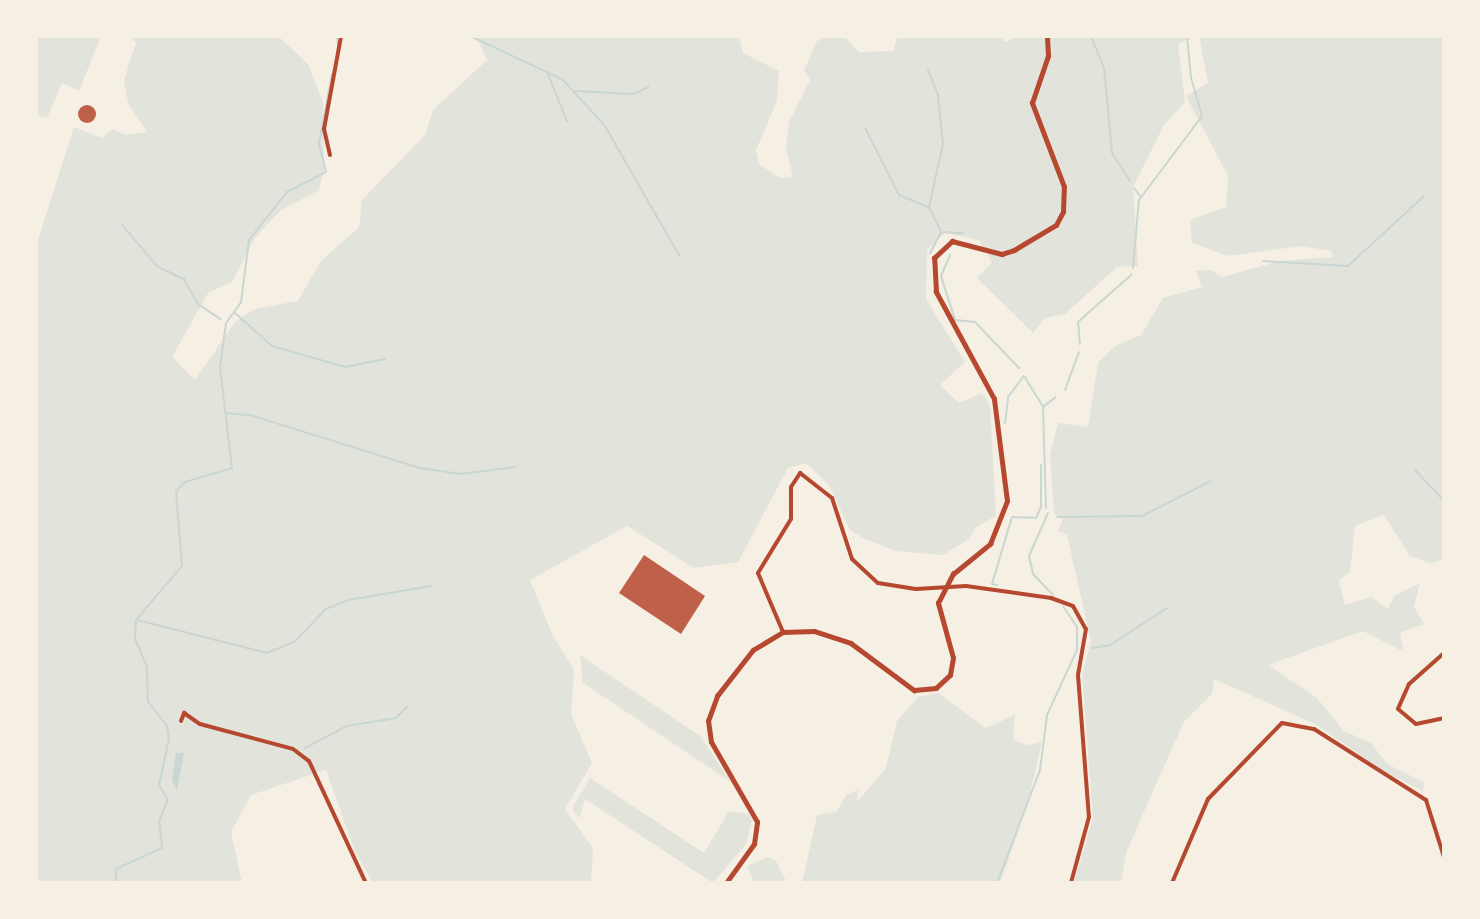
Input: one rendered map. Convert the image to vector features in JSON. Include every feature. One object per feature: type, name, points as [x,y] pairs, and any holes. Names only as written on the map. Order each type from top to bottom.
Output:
[{"type":"street","points":[[330,155],[324,129],[341,36]]},
{"type":"street","points":[[726,883],[754,844],[757,822],[711,742],[709,714],[753,650],[783,632],[831,635],[864,652],[905,686],[930,691],[948,680],[953,667],[938,614],[944,587],[990,544],[1007,501],[994,399],[936,292],[934,258],[952,241],[1002,254],[1014,250],[1056,225],[1063,212],[1064,187],[1039,134],[1032,104],[1048,56],[1047,36]]},
{"type":"street","points":[[783,632],[758,573],[791,519],[790,487],[800,473],[832,498],[852,559],[866,574],[895,588],[944,587],[1062,600],[1073,606],[1086,629],[1078,675],[1089,817],[1071,883]]},
{"type":"street","points":[[1444,653],[1409,684],[1398,709],[1416,724],[1444,718]]},
{"type":"street","points":[[182,721],[184,713],[200,724],[293,748],[309,761],[366,883]]},
{"type":"street","points":[[1172,883],[1208,799],[1282,723],[1314,729],[1426,800],[1444,856]]},
{"type":"shaded area","points":[[36,36],[101,36],[79,91],[62,83],[47,118],[36,115]]},
{"type":"shaded area","points":[[130,36],[278,36],[308,64],[323,103],[324,169],[319,190],[280,211],[255,238],[232,282],[208,293],[172,357],[195,380],[235,322],[255,309],[298,301],[321,261],[359,227],[362,200],[425,135],[433,110],[487,60],[476,36],[739,36],[743,53],[779,71],[777,101],[756,150],[759,164],[780,178],[793,177],[786,149],[789,122],[810,80],[804,70],[817,41],[829,36],[844,36],[859,52],[893,51],[898,36],[1002,36],[1004,42],[1019,36],[1197,36],[1178,44],[1185,102],[1164,125],[1133,187],[1138,266],[1117,267],[1065,314],[1045,318],[1033,333],[977,278],[992,262],[979,240],[945,233],[927,250],[926,299],[965,362],[940,385],[959,403],[982,393],[990,405],[996,516],[976,527],[969,539],[943,555],[895,551],[863,538],[850,530],[829,485],[806,463],[788,468],[738,562],[694,568],[627,526],[530,580],[552,634],[574,670],[571,714],[592,763],[565,809],[593,848],[591,883],[373,883],[355,852],[326,770],[251,795],[231,832],[242,883],[36,883],[36,246],[74,127],[102,138],[112,129],[126,135],[147,132],[128,103],[124,80],[136,43]]},
{"type":"shaded area","points":[[1199,36],[1444,36],[1444,560],[1429,563],[1410,556],[1384,515],[1355,526],[1350,572],[1339,580],[1345,605],[1371,597],[1388,609],[1394,596],[1420,583],[1414,607],[1424,624],[1400,633],[1404,652],[1363,631],[1268,665],[1317,698],[1344,731],[1371,743],[1387,764],[1425,783],[1423,791],[1380,769],[1315,724],[1214,679],[1212,694],[1184,722],[1126,853],[1121,883],[1074,883],[1093,818],[1082,675],[1091,641],[1067,535],[1058,531],[1063,519],[1054,513],[1050,455],[1058,423],[1088,427],[1098,363],[1115,346],[1141,335],[1163,298],[1202,287],[1196,271],[1211,270],[1222,277],[1280,261],[1333,257],[1331,251],[1302,246],[1228,256],[1192,243],[1190,220],[1226,207],[1228,176],[1186,96],[1208,83]]},
{"type":"shaded area","points":[[580,655],[700,736],[731,782],[583,683]]},
{"type":"shaded area","points":[[938,693],[986,728],[1015,715],[1013,740],[1027,745],[1042,742],[1026,809],[1000,883],[802,883],[817,815],[836,812],[847,794],[858,790],[857,801],[863,795],[886,768],[897,721],[918,697]]},
{"type":"shaded area","points":[[176,753],[184,753],[177,790],[172,780]]},
{"type":"shaded area","points":[[590,778],[704,853],[729,811],[748,814],[752,819],[746,844],[713,883],[585,799],[579,819],[572,808]]},
{"type":"shaded area","points":[[768,857],[776,861],[787,883],[754,883],[747,866]]},
{"type":"building","points":[[87,105],[93,108],[96,114],[93,120],[87,123],[81,120],[78,114],[81,108]]},
{"type":"building","points":[[644,555],[705,596],[681,634],[619,593]]},
{"type":"waterway","points":[[337,36],[338,45]]},
{"type":"waterway","points":[[470,36],[547,72],[567,121]]},
{"type":"waterway","points":[[1091,36],[1104,68],[1112,153],[1130,181]]},
{"type":"waterway","points":[[1133,268],[1139,200],[1202,116],[1191,78],[1187,36]]},
{"type":"waterway","points":[[928,70],[938,95],[943,144],[929,207],[941,232]]},
{"type":"waterway","points":[[547,72],[563,80],[605,126],[679,255]]},
{"type":"waterway","points":[[116,883],[116,869],[162,848],[159,821],[168,800],[159,785],[169,739],[167,726],[148,702],[147,667],[135,639],[136,620],[182,566],[176,491],[185,482],[232,468],[220,367],[226,323],[241,302],[249,240],[287,192],[326,172],[319,143],[332,74]]},
{"type":"waterway","points":[[575,91],[633,94],[649,87]]},
{"type":"waterway","points":[[865,128],[899,195],[929,207]]},
{"type":"waterway","points":[[1134,188],[1141,197]]},
{"type":"waterway","points":[[1263,261],[1348,266],[1424,196]]},
{"type":"waterway","points":[[122,225],[158,267],[184,279],[198,304],[220,319]]},
{"type":"waterway","points":[[930,253],[941,232],[963,233]]},
{"type":"waterway","points":[[950,255],[941,276],[955,320],[975,322],[1019,368]]},
{"type":"waterway","points":[[1080,344],[1078,322],[1132,274]]},
{"type":"waterway","points":[[235,313],[272,346],[345,367],[385,359]]},
{"type":"waterway","points":[[1065,390],[1079,352]]},
{"type":"waterway","points":[[1005,423],[1008,397],[1024,376],[1043,407]]},
{"type":"waterway","points":[[1046,508],[1043,407],[1056,397]]},
{"type":"waterway","points":[[225,413],[250,415],[420,468],[461,474],[516,467]]},
{"type":"waterway","points":[[997,585],[992,584],[1012,517],[1036,518],[1041,507],[1041,465]]},
{"type":"waterway","points":[[1415,470],[1444,501]]},
{"type":"waterway","points":[[1057,517],[1142,516],[1211,481]]},
{"type":"waterway","points":[[1048,513],[1029,556],[1033,574],[1053,595]]},
{"type":"waterway","points":[[137,620],[267,653],[294,642],[326,609],[348,600],[431,586]]},
{"type":"waterway","points":[[997,883],[1040,770],[1047,715],[1077,650],[1077,627],[1063,606]]},
{"type":"waterway","points":[[1092,648],[1110,645],[1167,608]]},
{"type":"waterway","points":[[305,748],[347,726],[396,718],[407,707]]}]
